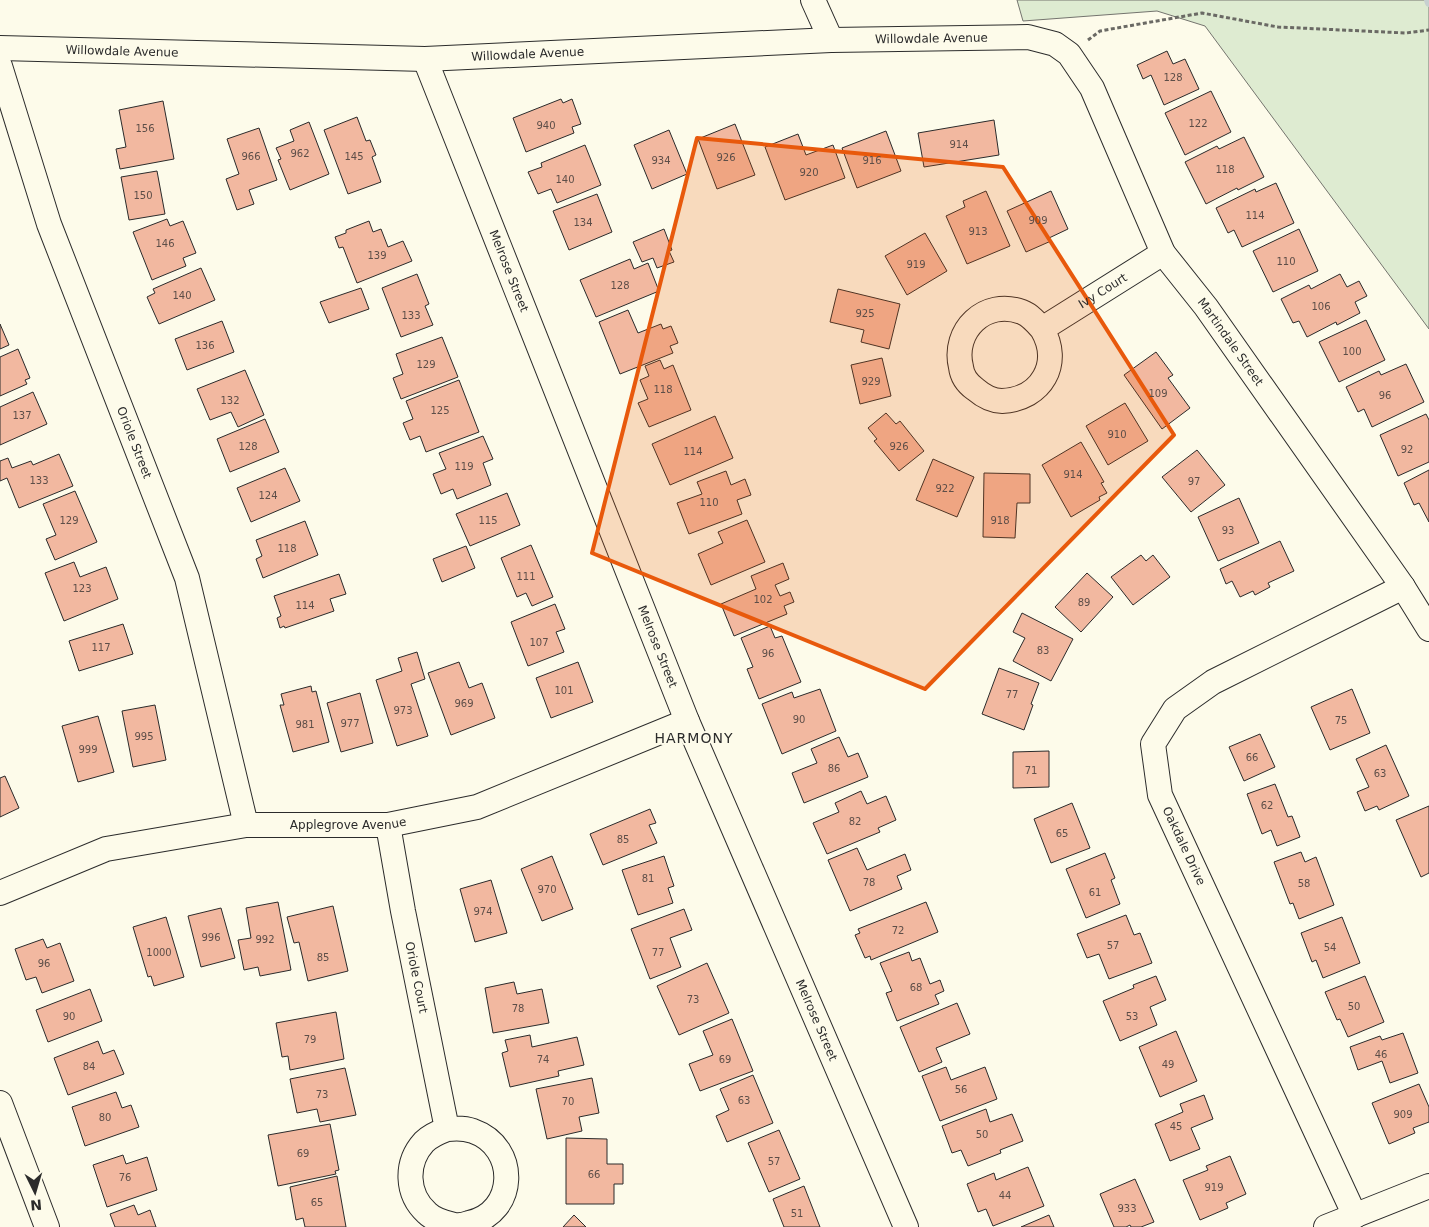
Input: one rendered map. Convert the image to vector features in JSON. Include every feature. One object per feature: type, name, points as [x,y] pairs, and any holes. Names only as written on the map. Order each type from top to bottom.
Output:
[{"type":"street","points":[[813,0],[831,40]]},
{"type":"street","name":"Willowdale Avenue","points":[[0,48],[426,59],[831,40],[1028,37],[1062,49]]},
{"type":"street","name":"Martindale Street","points":[[1062,49],[1092,88],[1163,253],[1211,315],[1403,587],[1429,629]]},
{"type":"street","name":"Melrose Street","points":[[426,59],[687,721],[906,1227]]},
{"type":"street","name":"Oriole Street","points":[[0,66],[49,224],[187,578],[246,825]]},
{"type":"street","name":"Ivy Court","points":[[1042,328],[1163,253]]},
{"type":"street","name":"Oakdale Drive","points":[[1355,1216],[1160,795],[1153,744],[1175,709],[1213,682],[1403,587]]},
{"type":"street","name":"Applegrove Avenue","points":[[0,893],[106,848],[246,825],[388,825],[477,807],[687,721]]},
{"type":"street","name":"Oriole Court","points":[[388,825],[403,912],[447,1129]]},
{"type":"street","points":[[0,1103],[47,1227]]},
{"type":"street","points":[[460,1128],[486,1137],[497,1147],[504,1160],[507,1175],[505,1190],[499,1203],[489,1214],[476,1222],[460,1226],[443,1223],[428,1215],[417,1203],[411,1187],[410,1170],[415,1154],[425,1141],[447,1129],[460,1128]]},
{"type":"street","points":[[1326,1227],[1429,1186]]},
{"type":"path","points":[[1062,49],[1100,31],[1202,13],[1278,27],[1406,33],[1429,30]]},
{"type":"highlighted area","points":[[697,138],[1003,167],[1174,435],[925,689],[592,553]]},
{"type":"green space","points":[[1017,0],[1429,0],[1429,329],[1205,26],[1157,11],[1023,21]]},
{"type":"building","points":[[1167,51],[1173,64],[1185,59],[1199,89],[1164,105],[1151,75],[1143,79],[1137,65]]},
{"type":"building","points":[[1211,91],[1231,132],[1185,155],[1165,113]]},
{"type":"building","points":[[561,99],[563,103],[572,99],[581,124],[572,127],[574,133],[526,152],[513,118]]},
{"type":"building","points":[[163,101],[174,159],[120,169],[116,149],[126,147],[119,110]]},
{"type":"building","points":[[357,117],[366,141],[370,140],[376,155],[372,157],[381,182],[348,194],[324,130]]},
{"type":"building","points":[[994,120],[999,155],[924,167],[918,133]]},
{"type":"building","points":[[309,122],[329,174],[290,190],[278,160],[281,159],[276,148],[294,141],[290,130]]},
{"type":"building","points":[[735,124],[755,175],[717,189],[698,139]]},
{"type":"building","points":[[259,128],[277,180],[249,190],[254,204],[237,210],[226,179],[239,174],[227,139]]},
{"type":"building","points":[[669,130],[687,174],[652,189],[634,145]]},
{"type":"building","points":[[886,131],[901,171],[857,188],[842,148]]},
{"type":"building","points":[[798,134],[806,155],[833,145],[845,178],[785,200],[765,147]]},
{"type":"building","points":[[1244,137],[1264,177],[1206,204],[1185,162],[1217,146],[1219,149]]},
{"type":"building","points":[[585,145],[601,185],[557,203],[551,189],[538,194],[528,172],[542,167],[541,163]]},
{"type":"building","points":[[157,171],[165,214],[129,220],[121,177]]},
{"type":"building","points":[[1276,183],[1294,223],[1242,247],[1234,230],[1228,233],[1216,208],[1255,189],[1256,192]]},
{"type":"building","points":[[986,191],[1010,246],[967,264],[946,216],[965,207],[963,201]]},
{"type":"building","points":[[1051,191],[1068,229],[1049,238],[1051,241],[1026,252],[1007,211]]},
{"type":"building","points":[[597,194],[612,232],[569,250],[553,211]]},
{"type":"building","points":[[167,219],[170,226],[183,221],[196,253],[183,258],[186,266],[152,280],[133,232]]},
{"type":"building","points":[[369,221],[373,232],[381,229],[388,247],[403,241],[412,261],[357,283],[343,247],[339,248],[335,237],[346,233],[346,230]]},
{"type":"building","points":[[664,229],[672,250],[669,251],[674,262],[657,268],[653,258],[642,262],[633,242]]},
{"type":"building","points":[[1299,229],[1318,271],[1273,292],[1253,251]]},
{"type":"building","points":[[925,233],[947,271],[907,295],[885,256]]},
{"type":"building","points":[[630,259],[634,269],[648,263],[659,291],[596,317],[580,280]]},
{"type":"building","points":[[201,268],[215,300],[159,324],[147,297],[155,293],[153,289]]},
{"type":"building","points":[[417,274],[429,304],[425,306],[433,325],[401,337],[382,288]]},
{"type":"building","points":[[1340,274],[1347,287],[1359,281],[1367,296],[1355,302],[1360,313],[1337,325],[1336,322],[1307,337],[1299,321],[1293,323],[1281,299],[1309,285],[1311,289]]},
{"type":"building","points":[[361,288],[369,309],[329,323],[320,302]]},
{"type":"building","points":[[838,289],[900,304],[889,349],[861,342],[864,330],[830,322]]},
{"type":"building","points":[[628,310],[638,333],[661,324],[663,329],[671,326],[678,343],[670,346],[673,353],[620,374],[599,322]]},
{"type":"building","points":[[1366,320],[1385,360],[1339,382],[1319,342]]},
{"type":"building","points":[[222,321],[234,352],[187,370],[175,339]]},
{"type":"building","points":[[0,324],[9,345],[0,349]]},
{"type":"building","points":[[442,337],[458,377],[401,399],[393,378],[403,374],[396,354]]},
{"type":"building","points":[[18,349],[30,378],[25,380],[27,384],[0,396],[0,357]]},
{"type":"building","points":[[1156,352],[1173,375],[1168,378],[1190,408],[1162,429],[1124,375]]},
{"type":"building","points":[[882,358],[891,396],[860,404],[851,365]]},
{"type":"building","points":[[660,360],[664,369],[673,365],[691,410],[649,427],[638,403],[648,399],[640,380],[649,376],[645,366]]},
{"type":"building","points":[[1406,364],[1424,402],[1372,427],[1364,409],[1358,412],[1346,387],[1379,371],[1381,375]]},
{"type":"building","points":[[245,370],[264,415],[238,427],[231,412],[210,420],[197,389]]},
{"type":"building","points":[[459,380],[479,432],[426,452],[420,436],[410,440],[403,423],[413,419],[406,401]]},
{"type":"building","points":[[33,392],[47,424],[0,445],[0,407]]},
{"type":"building","points":[[1125,403],[1148,441],[1108,465],[1086,426]]},
{"type":"building","points":[[886,413],[896,424],[900,421],[924,451],[899,471],[874,441],[877,439],[868,428]]},
{"type":"building","points":[[1426,414],[1429,420],[1429,462],[1398,476],[1380,435]]},
{"type":"building","points":[[715,416],[733,458],[670,485],[652,444]]},
{"type":"building","points":[[265,419],[279,452],[230,472],[217,439]]},
{"type":"building","points":[[483,436],[493,459],[483,463],[491,485],[457,499],[453,489],[441,494],[433,474],[446,469],[439,453]]},
{"type":"building","points":[[1081,442],[1104,482],[1101,483],[1107,493],[1099,497],[1100,500],[1071,517],[1042,465]]},
{"type":"building","points":[[1197,450],[1225,485],[1191,512],[1162,477]]},
{"type":"building","points":[[59,454],[73,486],[19,508],[7,478],[0,481],[0,461],[8,458],[12,468],[31,461],[33,465]]},
{"type":"building","points":[[933,459],[974,477],[957,517],[916,500]]},
{"type":"building","points":[[285,468],[300,501],[251,522],[237,488]]},
{"type":"building","points":[[1429,470],[1429,522],[1419,503],[1414,505],[1404,483]]},
{"type":"building","points":[[726,471],[731,485],[745,479],[751,495],[737,500],[742,514],[689,534],[677,503],[702,494],[697,482]]},
{"type":"building","points":[[984,473],[1030,474],[1030,503],[1017,503],[1015,538],[983,537]]},
{"type":"building","points":[[75,491],[97,542],[55,560],[46,539],[56,535],[43,504]]},
{"type":"building","points":[[507,493],[520,525],[470,546],[456,514]]},
{"type":"building","points":[[1239,498],[1259,543],[1218,561],[1198,517]]},
{"type":"building","points":[[747,520],[765,562],[711,585],[698,554],[723,543],[718,532]]},
{"type":"building","points":[[305,521],[318,555],[263,578],[256,559],[262,556],[256,540]]},
{"type":"building","points":[[1280,541],[1294,571],[1268,583],[1270,587],[1255,595],[1253,591],[1240,597],[1232,581],[1226,584],[1220,569]]},
{"type":"building","points":[[531,545],[553,597],[532,606],[526,593],[517,597],[501,558]]},
{"type":"building","points":[[466,546],[475,568],[442,582],[433,559]]},
{"type":"building","points":[[1141,555],[1146,561],[1153,555],[1170,577],[1133,605],[1111,577]]},
{"type":"building","points":[[74,562],[80,577],[106,567],[118,599],[64,621],[45,573]]},
{"type":"building","points":[[783,563],[789,579],[775,585],[780,596],[790,592],[794,602],[784,606],[787,614],[734,636],[721,604],[756,589],[751,576]]},
{"type":"building","points":[[1087,573],[1113,597],[1081,632],[1055,607]]},
{"type":"building","points":[[339,574],[346,594],[330,599],[334,611],[285,628],[284,626],[280,628],[277,618],[281,616],[274,596]]},
{"type":"building","points":[[555,604],[565,629],[556,632],[564,652],[528,666],[511,622]]},
{"type":"building","points":[[1022,613],[1073,639],[1051,681],[1013,661],[1025,638],[1013,632]]},
{"type":"building","points":[[123,624],[133,654],[79,671],[69,641]]},
{"type":"building","points":[[770,626],[775,638],[782,636],[801,682],[759,699],[747,669],[753,667],[741,638]]},
{"type":"building","points":[[417,652],[425,679],[411,684],[428,736],[397,746],[376,680],[402,671],[398,658]]},
{"type":"building","points":[[459,662],[469,688],[482,683],[495,718],[451,735],[428,673]]},
{"type":"building","points":[[578,662],[593,702],[551,718],[536,678]]},
{"type":"building","points":[[999,668],[1039,683],[1024,730],[982,714]]},
{"type":"building","points":[[311,686],[312,692],[316,691],[329,742],[293,752],[280,705],[284,705],[281,694]]},
{"type":"building","points":[[820,689],[836,731],[782,754],[762,704],[792,692],[794,698]]},
{"type":"building","points":[[1352,689],[1370,733],[1330,750],[1311,707]]},
{"type":"building","points":[[360,693],[373,743],[341,752],[327,703]]},
{"type":"building","points":[[155,705],[166,760],[133,767],[122,711]]},
{"type":"building","points":[[98,716],[114,772],[78,782],[62,726]]},
{"type":"building","points":[[1260,734],[1275,767],[1244,781],[1229,747]]},
{"type":"building","points":[[839,737],[848,757],[858,753],[868,777],[804,803],[792,773],[817,763],[811,749]]},
{"type":"building","points":[[1386,745],[1409,796],[1379,810],[1377,806],[1365,811],[1357,792],[1369,787],[1356,759]]},
{"type":"building","points":[[1049,751],[1049,787],[1013,788],[1013,752]]},
{"type":"building","points":[[5,776],[19,808],[0,817],[0,778]]},
{"type":"building","points":[[1275,784],[1288,817],[1292,816],[1300,837],[1277,846],[1271,830],[1262,834],[1247,794]]},
{"type":"building","points":[[861,791],[867,804],[886,796],[896,820],[878,828],[880,832],[827,854],[813,823],[839,812],[835,803]]},
{"type":"building","points":[[1072,803],[1090,848],[1051,863],[1034,819]]},
{"type":"building","points":[[1429,806],[1429,873],[1421,877],[1396,820]]},
{"type":"building","points":[[650,809],[656,823],[649,825],[657,843],[603,865],[590,834]]},
{"type":"building","points":[[857,848],[867,870],[905,854],[911,870],[897,876],[902,889],[850,911],[828,860]]},
{"type":"building","points":[[1301,852],[1305,862],[1316,857],[1334,905],[1299,919],[1293,903],[1290,904],[1274,862]]},
{"type":"building","points":[[1105,853],[1115,878],[1111,880],[1120,904],[1086,918],[1066,869]]},
{"type":"building","points":[[552,856],[573,909],[542,921],[521,869]]},
{"type":"building","points":[[664,856],[674,886],[668,888],[673,903],[638,915],[622,870]]},
{"type":"building","points":[[491,880],[507,933],[475,942],[460,889]]},
{"type":"building","points":[[278,902],[291,970],[260,976],[258,967],[244,970],[238,940],[251,938],[246,908]]},
{"type":"building","points":[[926,902],[938,932],[871,960],[870,956],[865,958],[855,935],[860,933],[858,929]]},
{"type":"building","points":[[333,906],[348,971],[308,981],[299,942],[294,943],[287,917]]},
{"type":"building","points":[[221,908],[235,958],[201,967],[188,916]]},
{"type":"building","points":[[684,909],[692,930],[670,938],[681,967],[650,979],[631,929]]},
{"type":"building","points":[[1126,915],[1134,935],[1140,933],[1152,963],[1109,979],[1099,954],[1087,958],[1077,934]]},
{"type":"building","points":[[166,917],[184,977],[154,986],[151,976],[148,977],[133,927]]},
{"type":"building","points":[[1342,917],[1360,963],[1323,978],[1316,960],[1312,962],[1301,933]]},
{"type":"building","points":[[43,939],[47,948],[60,943],[74,981],[42,993],[36,977],[26,980],[15,949]]},
{"type":"building","points":[[909,952],[912,961],[920,958],[930,984],[940,980],[944,991],[935,995],[939,1004],[897,1021],[886,993],[892,991],[880,963]]},
{"type":"building","points":[[707,963],[729,1013],[679,1035],[657,986]]},
{"type":"building","points":[[1156,976],[1166,1000],[1150,1007],[1157,1025],[1120,1041],[1103,1001],[1134,988],[1133,985]]},
{"type":"building","points":[[1365,976],[1384,1022],[1348,1037],[1340,1019],[1337,1020],[1325,992]]},
{"type":"building","points":[[514,982],[517,994],[542,989],[549,1023],[493,1033],[485,988]]},
{"type":"building","points":[[90,989],[102,1021],[48,1042],[36,1010]]},
{"type":"building","points":[[957,1003],[970,1034],[936,1048],[942,1062],[919,1072],[900,1027]]},
{"type":"building","points":[[336,1012],[344,1059],[290,1070],[288,1056],[282,1057],[276,1023]]},
{"type":"building","points":[[732,1019],[753,1071],[700,1091],[689,1064],[713,1055],[703,1031]]},
{"type":"building","points":[[1176,1031],[1197,1081],[1160,1097],[1139,1047]]},
{"type":"building","points":[[1403,1033],[1418,1073],[1390,1083],[1382,1061],[1358,1070],[1350,1047],[1380,1036],[1382,1040]]},
{"type":"building","points":[[530,1035],[532,1047],[577,1037],[584,1065],[558,1071],[559,1076],[510,1087],[502,1053],[508,1051],[505,1040]]},
{"type":"building","points":[[98,1041],[103,1054],[114,1050],[124,1074],[68,1095],[54,1058]]},
{"type":"building","points":[[946,1067],[951,1080],[985,1067],[997,1099],[940,1121],[922,1076]]},
{"type":"building","points":[[345,1068],[356,1115],[320,1122],[317,1109],[297,1113],[290,1079]]},
{"type":"building","points":[[753,1075],[773,1123],[727,1142],[716,1116],[729,1110],[720,1089]]},
{"type":"building","points":[[592,1078],[599,1113],[579,1117],[582,1131],[547,1139],[536,1089]]},
{"type":"building","points":[[1419,1084],[1429,1107],[1429,1122],[1413,1128],[1415,1133],[1389,1144],[1372,1103]]},
{"type":"building","points":[[116,1092],[122,1108],[131,1105],[139,1127],[85,1146],[72,1107]]},
{"type":"building","points":[[1204,1095],[1213,1119],[1191,1128],[1200,1149],[1170,1161],[1155,1124],[1183,1112],[1180,1104]]},
{"type":"building","points":[[986,1109],[990,1122],[1012,1114],[1023,1141],[1000,1150],[1001,1153],[968,1166],[961,1150],[952,1153],[942,1126]]},
{"type":"building","points":[[330,1124],[339,1170],[335,1171],[336,1174],[278,1186],[268,1135]]},
{"type":"building","points":[[779,1130],[800,1179],[769,1192],[748,1143]]},
{"type":"building","points":[[566,1138],[607,1139],[607,1164],[623,1164],[623,1184],[614,1184],[614,1204],[566,1204]]},
{"type":"building","points":[[123,1155],[126,1164],[147,1157],[157,1190],[107,1207],[93,1165]]},
{"type":"building","points":[[1230,1156],[1246,1194],[1226,1203],[1228,1208],[1200,1220],[1183,1180],[1208,1170],[1206,1166]]},
{"type":"building","points":[[1028,1167],[1044,1206],[993,1226],[986,1209],[978,1212],[967,1184],[994,1173],[996,1180]]},
{"type":"building","points":[[337,1176],[346,1227],[305,1227],[303,1218],[296,1220],[290,1187]]},
{"type":"building","points":[[1135,1179],[1154,1222],[1141,1227],[1131,1227],[1130,1225],[1114,1227],[1100,1194]]},
{"type":"building","points":[[804,1186],[820,1227],[784,1227],[773,1199]]},
{"type":"building","points":[[134,1205],[138,1215],[150,1210],[156,1227],[115,1227],[110,1214]]},
{"type":"building","points":[[574,1215],[586,1227],[563,1227]]},
{"type":"building","points":[[1049,1215],[1054,1227],[1021,1227]]},
{"type":"district","name":"HARMONY","points":[[694,738]]}]
